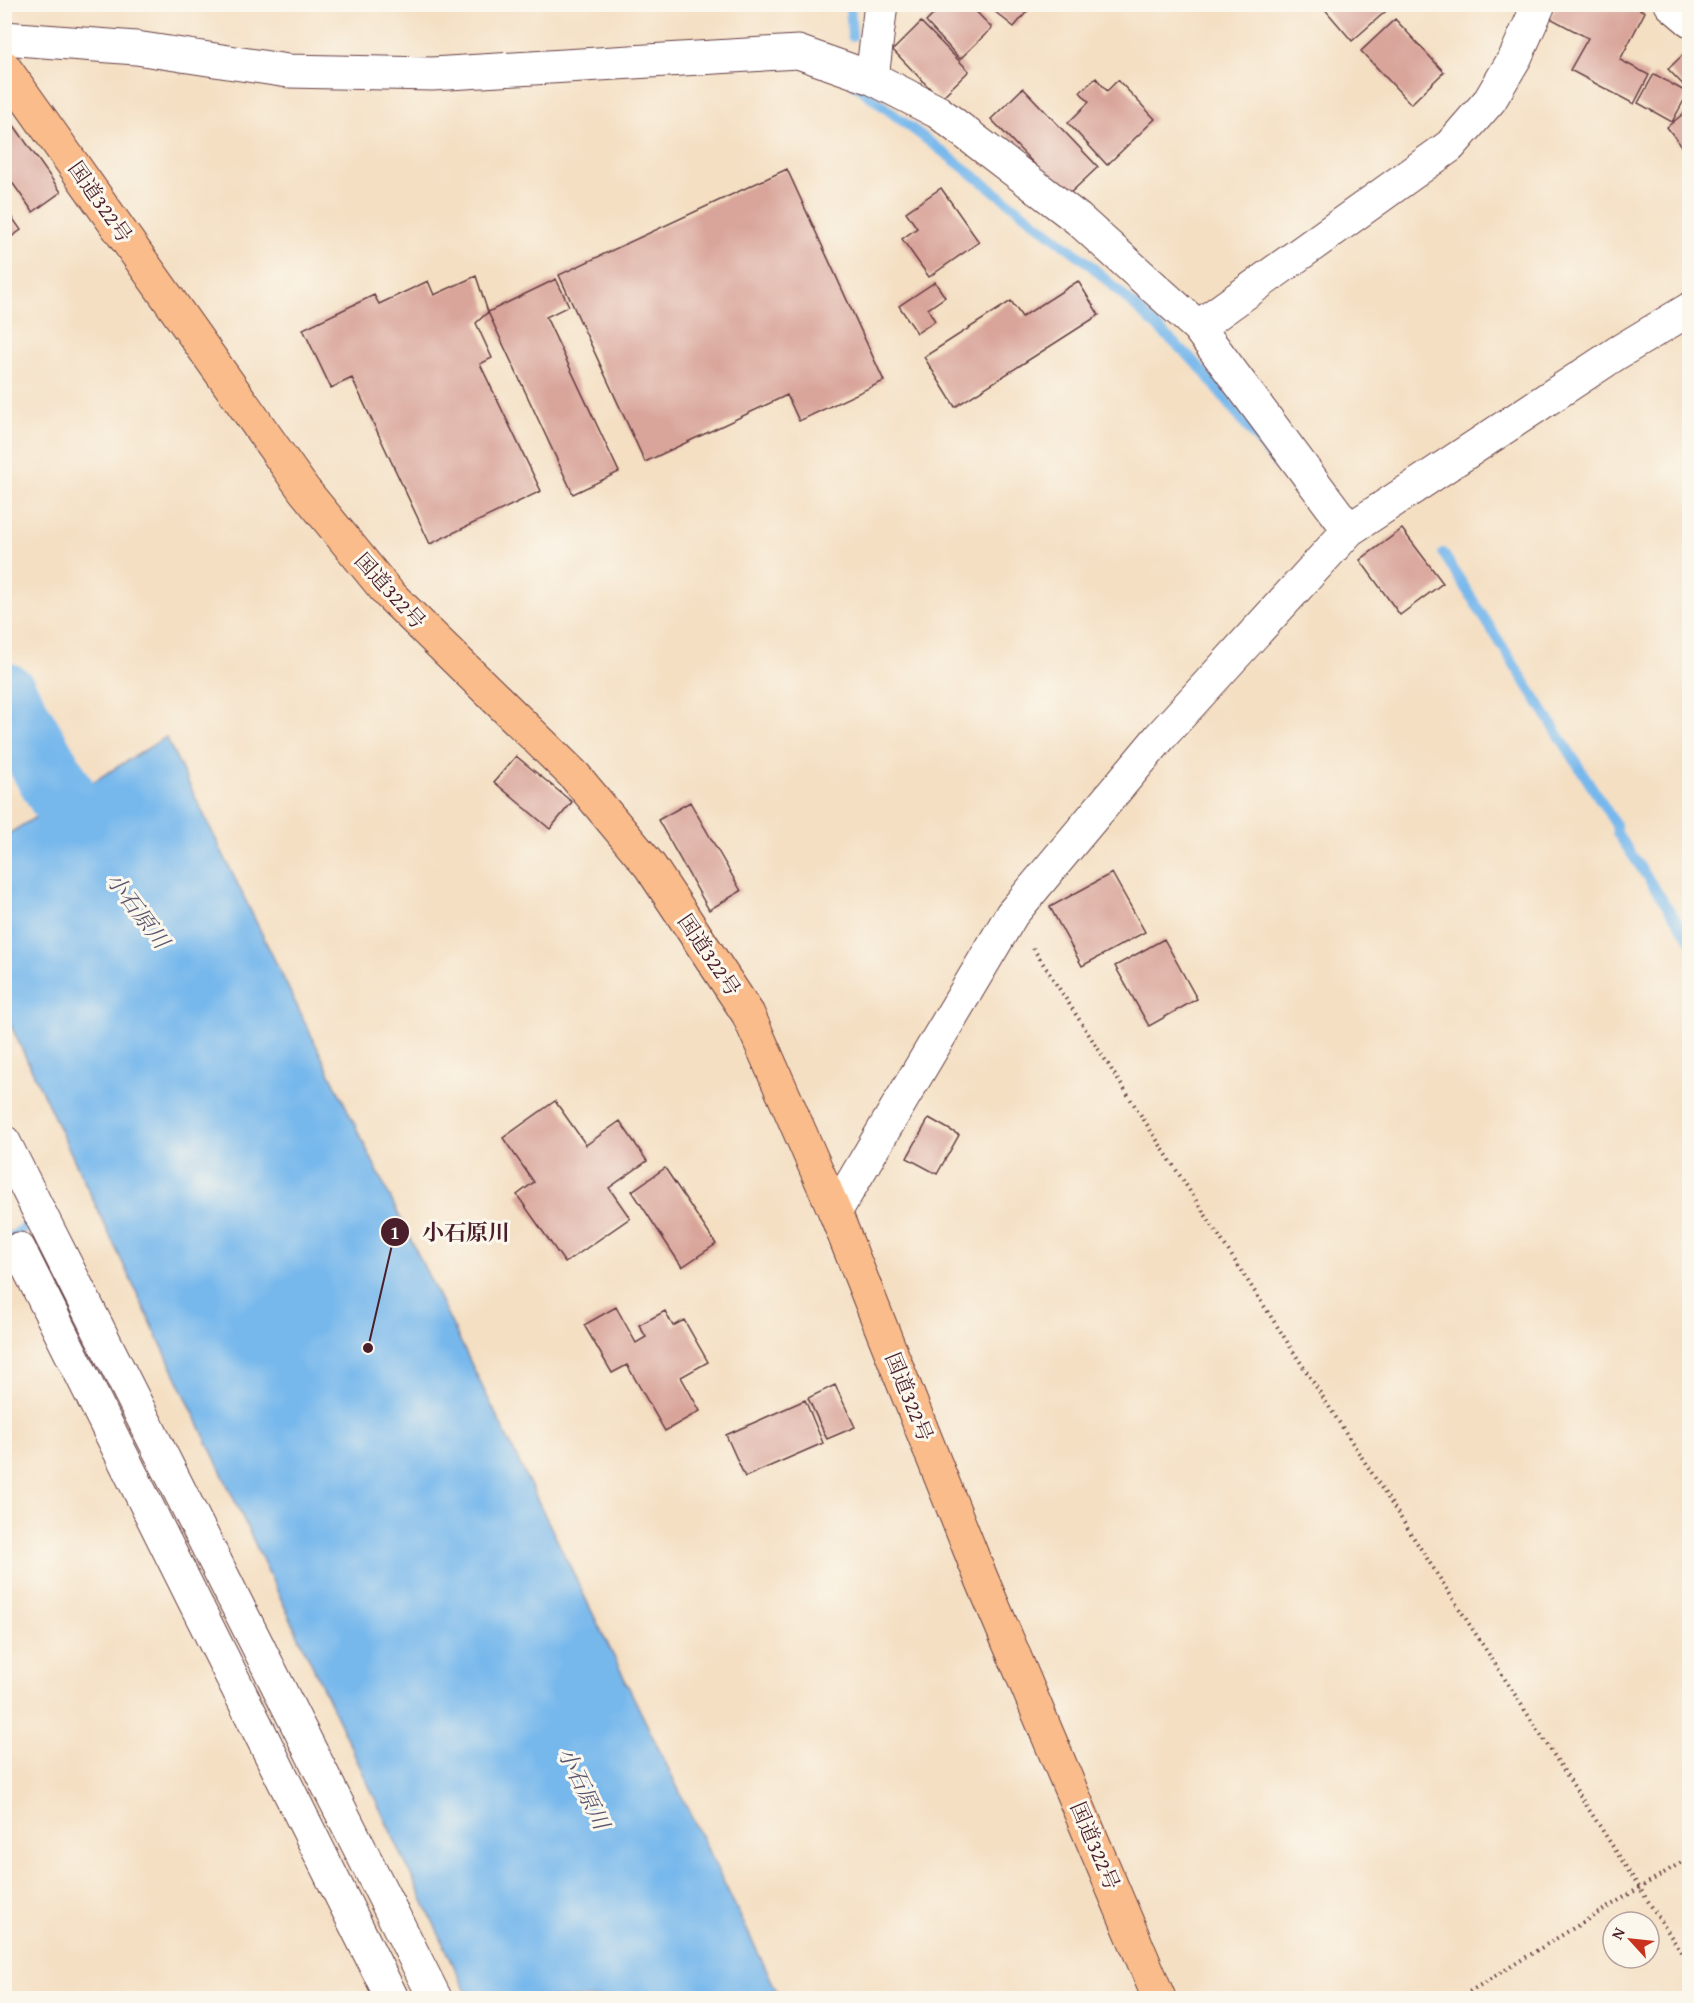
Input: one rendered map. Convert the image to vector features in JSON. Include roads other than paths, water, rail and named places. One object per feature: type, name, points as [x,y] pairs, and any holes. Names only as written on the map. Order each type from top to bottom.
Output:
[{"type":"highway","name":"国道322号","points":[[4,67],[304,490],[389,594],[575,776],[650,866],[748,1014],[835,1212],[977,1568],[1159,1998]]},
{"type":"street","points":[[872,78],[881,4]]},
{"type":"street","points":[[1198,327],[1450,146],[1490,100],[1516,56],[1539,4]]},
{"type":"street","points":[[1671,4],[1689,20]]},
{"type":"street","points":[[4,38],[136,48],[288,71],[420,74],[798,52],[872,78],[938,112],[1078,219],[1198,327],[1349,530]]},
{"type":"street","points":[[835,1212],[1012,915],[1160,737],[1349,530],[1617,353],[1689,309]]},
{"type":"street","points":[[4,1142],[435,1998]]},
{"type":"street","points":[[50,1230],[12,1254],[392,1998]]},
{"type":"water","points":[[166,737],[780,1998],[469,1998],[5,1013],[5,836]]},
{"type":"waterway","points":[[850,4],[852,36]]},
{"type":"waterway","points":[[855,85],[1087,262],[1198,365],[1325,525]]},
{"type":"waterway","points":[[1443,553],[1616,825],[1617,833],[1690,940]]},
{"type":"waterway","name":"小石原川","points":[[4,696],[97,856],[113,877]]},
{"type":"waterway","points":[[4,1242],[31,1223]]},
{"type":"place","name":"小石原川","points":[[368,1348]]}]
